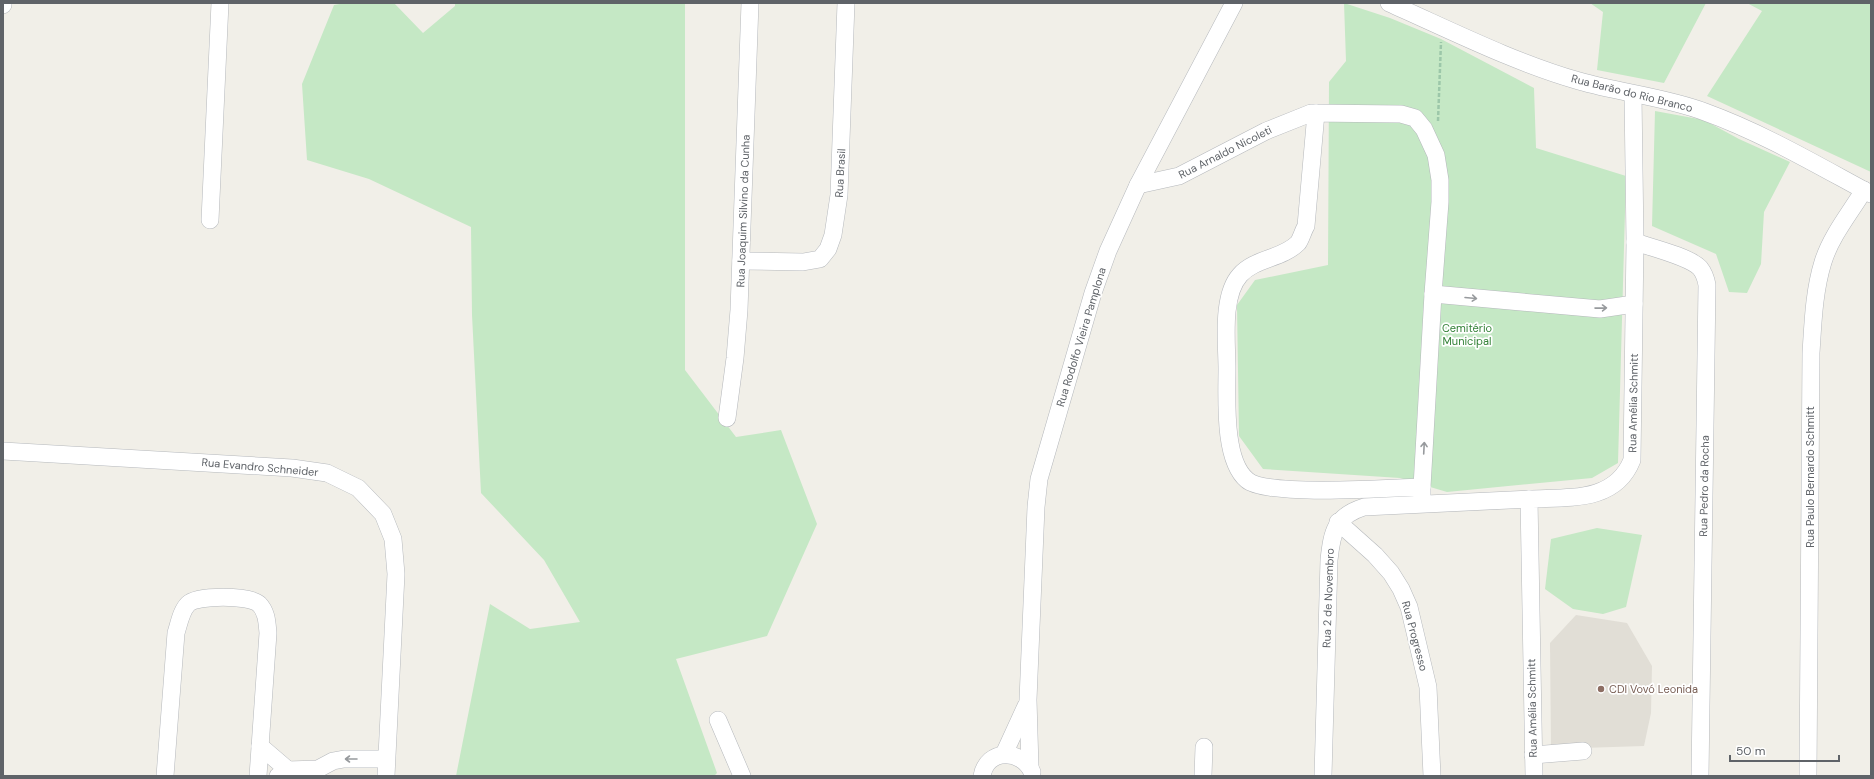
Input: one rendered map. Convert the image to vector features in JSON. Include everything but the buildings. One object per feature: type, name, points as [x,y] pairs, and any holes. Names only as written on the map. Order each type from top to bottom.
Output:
[{"type":"street","points":[[210,220],[220,3]]},
{"type":"street","name":"Rua Joaquim Silvino da Cunha","points":[[726,418],[735,358],[741,261],[750,3]]},
{"type":"street","name":"Rua Brasil","points":[[741,261],[803,262],[820,259],[828,249],[834,235],[839,195],[846,3]]},
{"type":"street","name":"Rua Rodolfo Vieira Pamplona","points":[[1032,771],[1028,700],[1036,507],[1039,479],[1093,293],[1108,251],[1138,185],[1234,3]]},
{"type":"street","name":"Rua Barão do Rio Branco","points":[[1389,3],[1516,59],[1548,71],[1633,95],[1679,104],[1731,122],[1868,192]]},
{"type":"street","name":"Rua Amélia Schmitt","points":[[1534,776],[1529,499],[1589,495],[1606,490],[1618,483],[1628,472],[1632,460],[1634,444],[1635,242],[1633,95]]},
{"type":"street","points":[[1422,495],[1433,294],[1440,202],[1440,180],[1436,156],[1424,129],[1415,118],[1401,114],[1314,113],[1306,226],[1298,242],[1283,254],[1255,264],[1240,275],[1229,294],[1227,316],[1227,423],[1231,447],[1238,466],[1247,480],[1265,488],[1288,490],[1529,499]]},
{"type":"street","name":"Rua Arnaldo Nicoleti","points":[[1138,185],[1178,176],[1266,131],[1314,113]]},
{"type":"street","name":"Rua Paulo Bernardo Schmitt","points":[[1808,776],[1812,353],[1816,290],[1824,261],[1833,241],[1868,192]]},
{"type":"street","name":"Rua Pedro da Rocha","points":[[1635,242],[1690,262],[1699,267],[1705,275],[1707,285],[1700,776]]},
{"type":"street","points":[[1433,294],[1600,309],[1634,304]]},
{"type":"street","name":"Rua Evandro Schneider","points":[[3,451],[292,468],[327,473],[358,488],[382,514],[393,539],[396,574],[386,776]]},
{"type":"street","points":[[1338,522],[1353,510],[1422,495]]},
{"type":"street","name":"Rua 2 de Novembro","points":[[1322,776],[1330,544],[1338,522]]},
{"type":"street","name":"Rua Progresso","points":[[1338,522],[1375,555],[1391,573],[1401,589],[1409,607],[1428,687],[1432,776]]},
{"type":"street","points":[[165,776],[176,633],[182,614],[188,604],[195,600],[240,598],[250,599],[259,604],[266,614],[268,633],[258,776]]},
{"type":"street","name":"Rua Rodolfo Vieira Pamplona","points":[[1004,754],[1028,700]]},
{"type":"street","points":[[718,720],[742,776]]},
{"type":"street","points":[[260,746],[283,773],[325,772],[333,761],[344,758],[386,759]]},
{"type":"street","points":[[1203,776],[1204,747]]},
{"type":"street","points":[[1533,755],[1583,751]]},
{"type":"street","points":[[982,776],[986,766],[991,760],[1004,754],[1019,757],[1032,771]]},
{"type":"path","points":[[1437,126],[1440,26]]},
{"type":"shaded area","name":"CDI Vovó Leonida","points":[[1576,615],[1627,623],[1652,666],[1651,713],[1644,746],[1551,749],[1550,643]]},
{"type":"green space","points":[[345,3],[394,3],[423,33],[455,6],[455,3],[685,3],[685,370],[736,437],[781,430],[817,524],[767,636],[676,659],[717,773],[714,776],[456,776],[490,604],[530,629],[580,622],[544,560],[481,493],[472,315],[471,227],[369,179],[307,160],[302,84],[334,5]]},
{"type":"green space","name":"Cemitério Municipal","points":[[1344,3],[1390,18],[1441,39],[1534,88],[1536,148],[1626,176],[1618,463],[1592,478],[1447,492],[1400,478],[1263,469],[1239,436],[1237,305],[1255,280],[1328,265],[1329,82],[1346,61]]},
{"type":"green space","points":[[1590,3],[1706,3],[1664,83],[1597,70],[1603,12]]},
{"type":"green space","points":[[1747,3],[1871,3],[1871,172],[1707,96],[1762,11]]},
{"type":"green space","points":[[1655,111],[1704,120],[1739,139],[1790,162],[1764,212],[1761,264],[1747,293],[1729,292],[1716,254],[1652,226]]},
{"type":"green space","points":[[1597,528],[1642,535],[1626,607],[1603,614],[1573,609],[1545,589],[1551,539]]},
{"type":"place","name":"CDI Vovó Leonida","points":[[1601,689]]}]
